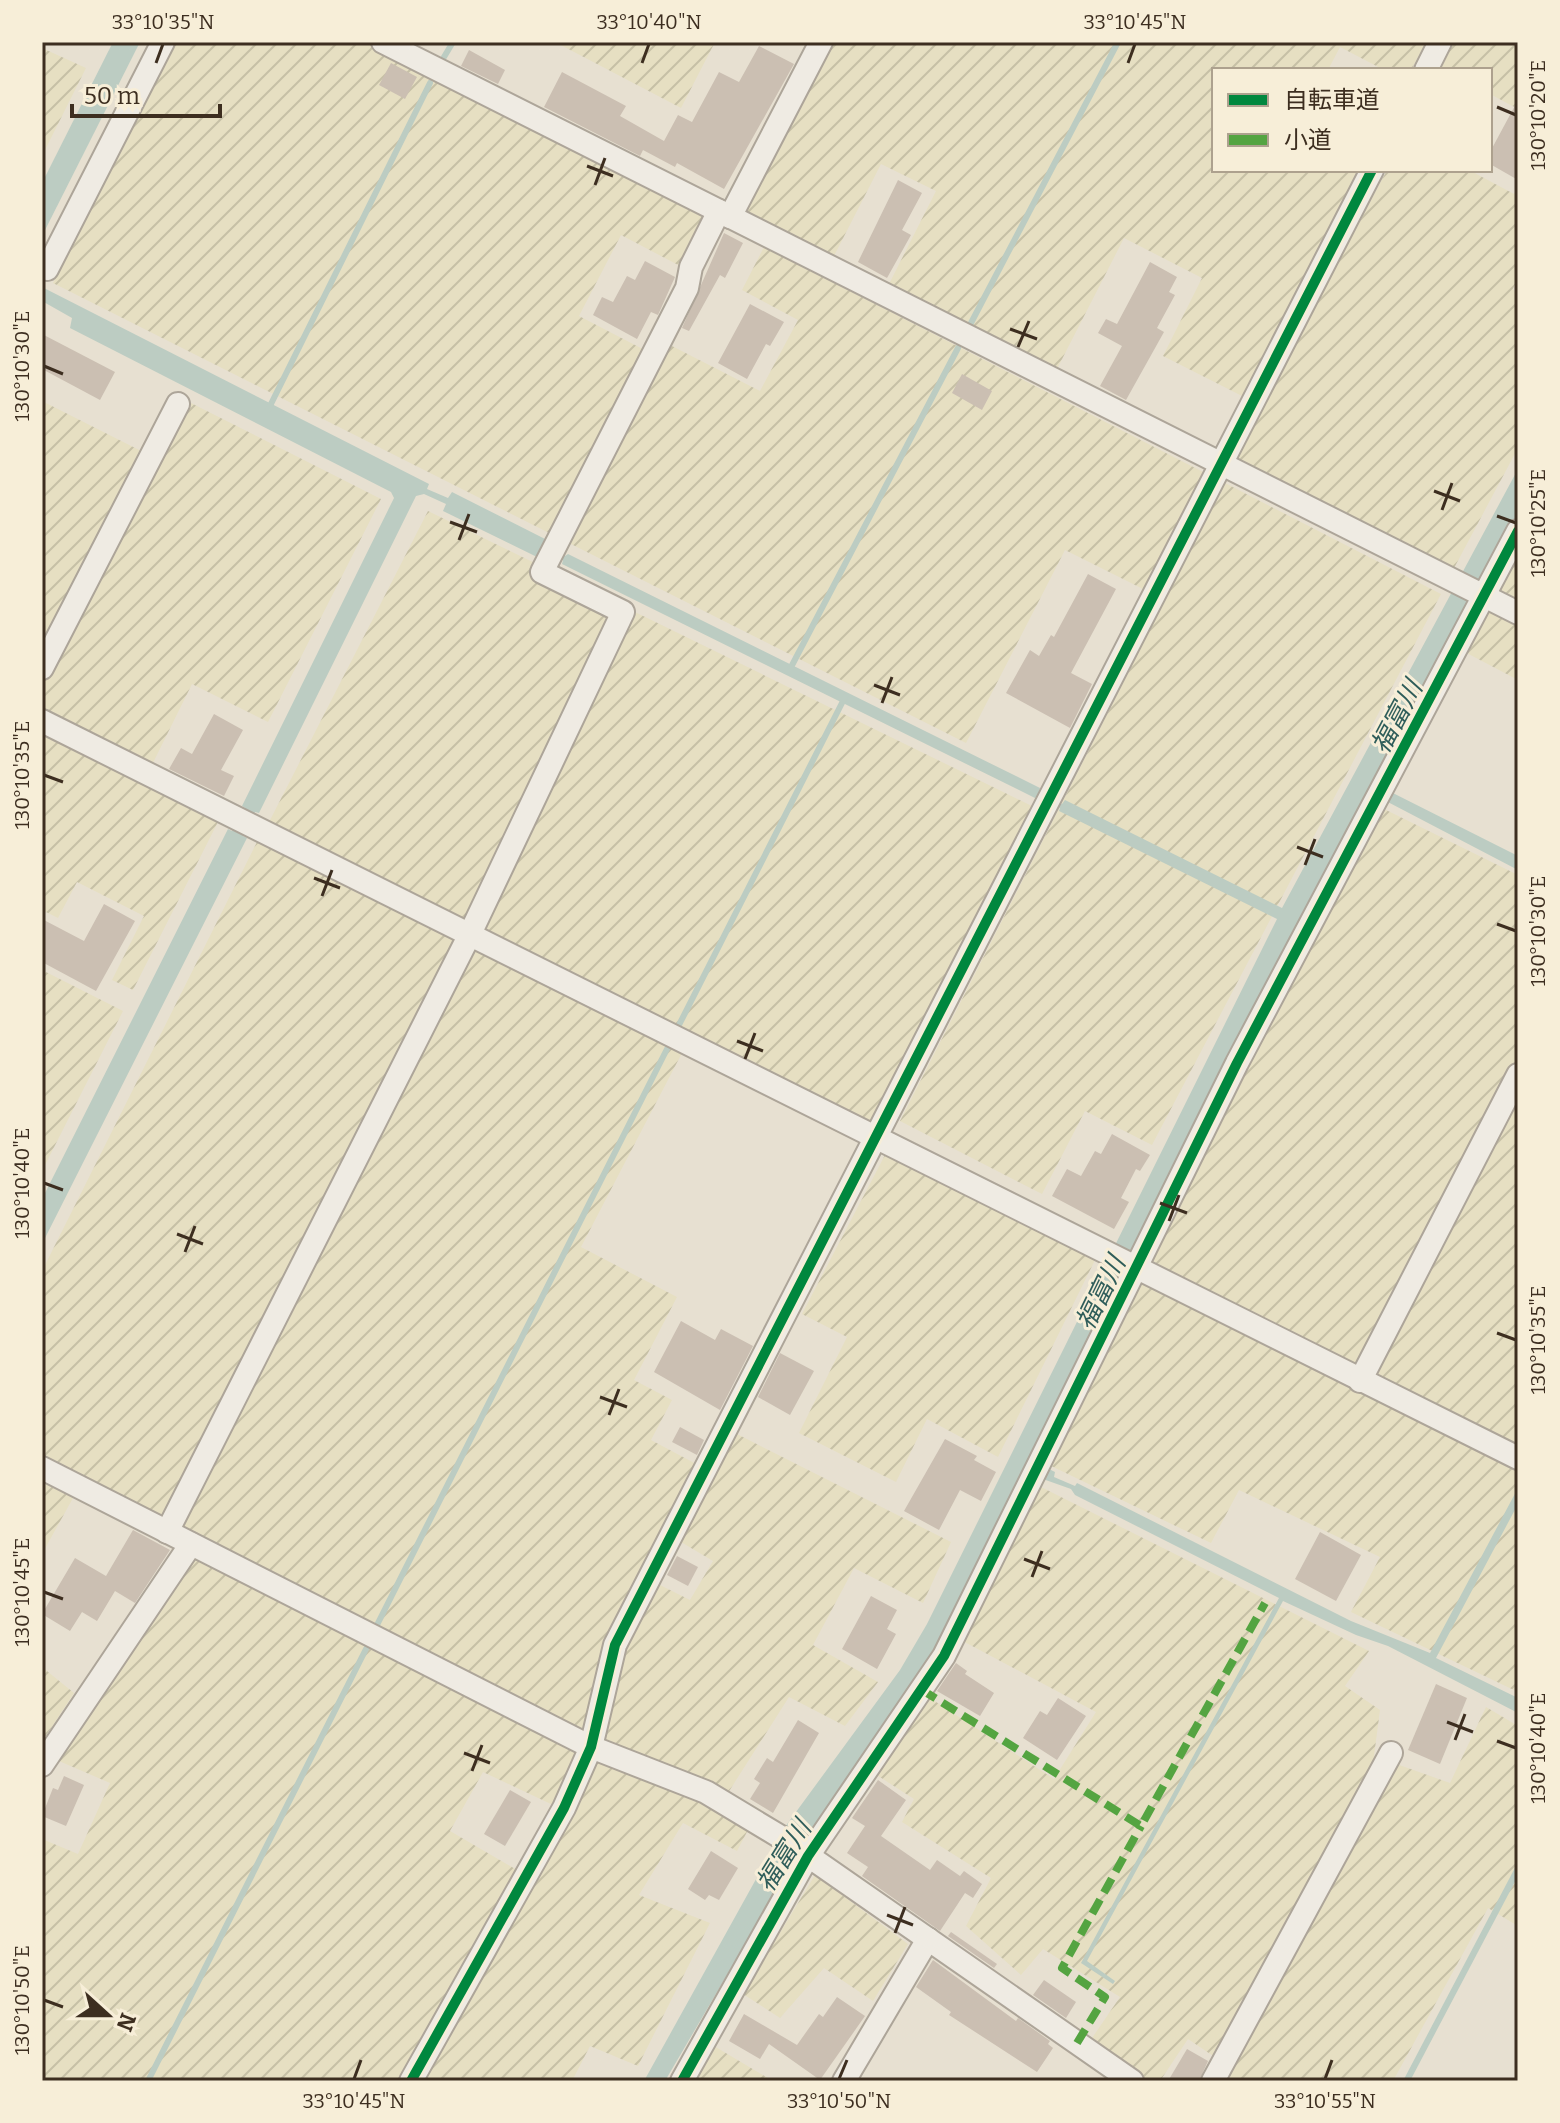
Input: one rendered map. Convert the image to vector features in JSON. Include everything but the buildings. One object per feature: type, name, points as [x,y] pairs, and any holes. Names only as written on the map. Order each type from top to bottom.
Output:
[{"type":"street","points":[[47,269],[163,42]]},
{"type":"street","points":[[383,42],[1518,613]]},
{"type":"street","points":[[167,1532],[469,936],[623,612],[542,572],[687,288],[691,267],[725,214],[821,42]]},
{"type":"street","points":[[1427,68],[1440,42]]},
{"type":"street","points":[[411,2081],[564,1808],[591,1747],[615,1645],[1371,172]]},
{"type":"street","points":[[42,668],[178,404]]},
{"type":"street","points":[[682,2081],[798,1849],[944,1656],[1036,1470],[1124,1262],[1237,1063],[1382,790],[1480,594],[1518,531]]},
{"type":"street","points":[[42,721],[1518,1458]]},
{"type":"street","points":[[1360,1381],[1518,1075]]},
{"type":"street","points":[[42,1468],[591,1747],[706,1792],[798,1849],[1132,2081]]},
{"type":"street","points":[[42,1765],[191,1544]]},
{"type":"street","points":[[1213,2081],[1391,1753]]},
{"type":"street","points":[[844,2081],[928,1939]]},
{"type":"shaded area","points":[[175,42],[366,42],[707,219],[682,267],[621,235],[579,316],[660,358],[668,344],[760,391],[798,320],[742,290],[764,247],[1205,473],[1145,590],[1065,550],[966,743],[53,283]]},
{"type":"shaded area","points":[[555,42],[715,42],[681,108]]},
{"type":"shaded area","points":[[831,42],[1426,42],[1412,68],[1380,68],[1340,47],[1329,68],[1212,68],[1212,172],[1357,172],[1244,397],[1163,356],[1202,278],[1124,238],[1057,369],[889,284],[936,191],[881,164],[834,256],[743,210]]},
{"type":"shaded area","points":[[1454,42],[1518,42],[1518,109],[1492,95],[1492,68],[1441,68]]},
{"type":"shaded area","points":[[42,48],[86,68],[42,156]]},
{"type":"shaded area","points":[[1386,172],[1473,172],[1514,194],[1518,187],[1518,278],[1513,289],[1518,295],[1518,448],[1453,570],[1234,461]]},
{"type":"shaded area","points":[[42,401],[159,460],[189,402],[381,499],[268,722],[192,684],[145,779],[220,818],[133,990],[112,980],[144,916],[77,882],[58,918],[42,910]]},
{"type":"shaded area","points":[[1225,483],[1441,594],[1152,1145],[1085,1111],[1042,1194],[900,1121]]},
{"type":"shaded area","points":[[428,511],[1034,807],[871,1126],[266,828]]},
{"type":"shaded area","points":[[1518,544],[1518,680],[1461,650]]},
{"type":"shaded area","points":[[1380,807],[1518,875],[1518,1692],[1351,1612],[1380,1557],[1239,1490],[1211,1543],[1045,1463]]},
{"type":"shaded area","points":[[258,840],[683,1051],[581,1247],[677,1297],[634,1380],[672,1400],[651,1440],[698,1465],[600,1656],[582,1737],[42,1458],[42,1271]]},
{"type":"shaded area","points":[[42,970],[123,1011],[42,1171]]},
{"type":"shaded area","points":[[886,1153],[1096,1258],[998,1457],[927,1419],[896,1482],[799,1433],[847,1337],[802,1314]]},
{"type":"shaded area","points":[[735,1433],[951,1542],[923,1603],[854,1568],[813,1645],[878,1682],[845,1726],[789,1697],[726,1796],[603,1742],[621,1655],[660,1585],[690,1600],[713,1561],[681,1542]]},
{"type":"shaded area","points":[[42,1482],[73,1498],[42,1554]]},
{"type":"shaded area","points":[[1035,1484],[1369,1651],[1345,1686],[1380,1710],[1374,1756],[1450,1783],[1486,1707],[1518,1726],[1518,1926],[1488,1908],[1393,2081],[1220,2081],[1228,2066],[1188,2039],[1160,2081],[1146,2081],[1090,2041],[1120,1997],[1043,1949],[1021,1975],[966,1926],[991,1878],[902,1822],[914,1799],[869,1770],[930,1698],[1054,1779],[1096,1712],[959,1639]]},
{"type":"shaded area","points":[[194,1555],[580,1748],[553,1805],[483,1772],[450,1831],[517,1870],[401,2081],[42,2081],[42,1839],[78,1854],[110,1783],[59,1761]]},
{"type":"shaded area","points":[[42,1667],[74,1693],[42,1742]]},
{"type":"shaded area","points":[[595,1761],[718,1810],[748,1830],[737,1851],[683,1823],[639,1895],[710,1923],[638,2066],[590,2046],[572,2081],[423,2081]]},
{"type":"shaded area","points":[[815,1875],[908,1944],[873,2001],[824,1968],[780,2018],[743,1994]]},
{"type":"shaded area","points":[[714,2046],[773,2081],[693,2081]]},
{"type":"water","points":[[113,42],[140,42],[42,236],[42,183]]},
{"type":"water","name":"福富川","points":[[42,287],[429,484],[427,489],[448,498],[452,492],[547,540],[544,546],[565,556],[568,554],[1040,788],[1039,792],[1062,804],[1065,800],[1282,908],[1518,469],[1518,512],[1373,783],[1518,856],[1518,870],[1384,800],[1372,787],[1045,1467],[1055,1472],[1054,1477],[1075,1486],[1077,1483],[1351,1621],[1430,1653],[1518,1488],[1518,1504],[1436,1658],[1518,1698],[1518,1713],[1388,1646],[1356,1635],[1283,1601],[1087,1961],[1115,1981],[1113,1984],[1081,1963],[1279,1598],[1075,1495],[1071,1489],[1040,1478],[915,1685],[796,1857],[665,2081],[644,2081],[785,1827],[900,1670],[927,1624],[1277,919],[1059,811],[1060,808],[1037,796],[1035,798],[562,564],[563,560],[542,550],[537,557],[443,511],[446,504],[424,494],[416,496],[259,813],[255,812],[243,836],[247,838],[42,1244],[42,1199],[228,829],[232,831],[245,808],[242,806],[394,498],[391,492],[70,328],[72,318],[42,301]]},
{"type":"water","points":[[1518,1862],[1518,1876],[1410,2081],[1403,2081]]},
{"type":"waterway","points":[[444,57],[453,42]]},
{"type":"waterway","points":[[971,323],[1118,42]]},
{"type":"waterway","points":[[268,410],[430,83]]},
{"type":"waterway","points":[[789,671],[958,348]]},
{"type":"waterway","points":[[679,1025],[845,697]]},
{"type":"waterway","points":[[377,1625],[667,1049]]},
{"type":"waterway","points":[[148,2081],[366,1649]]},
{"type":"marked path","points":[[922,1690],[1141,1826],[1265,1603]]},
{"type":"marked path","points":[[1077,2043],[1105,1997],[1062,1968],[1141,1826]]},
{"type":"cycle path","points":[[411,2081],[564,1808],[591,1747],[615,1645],[1371,172]]},
{"type":"cycle path","points":[[682,2081],[808,1856],[944,1656],[1237,1063],[1518,531]]}]
